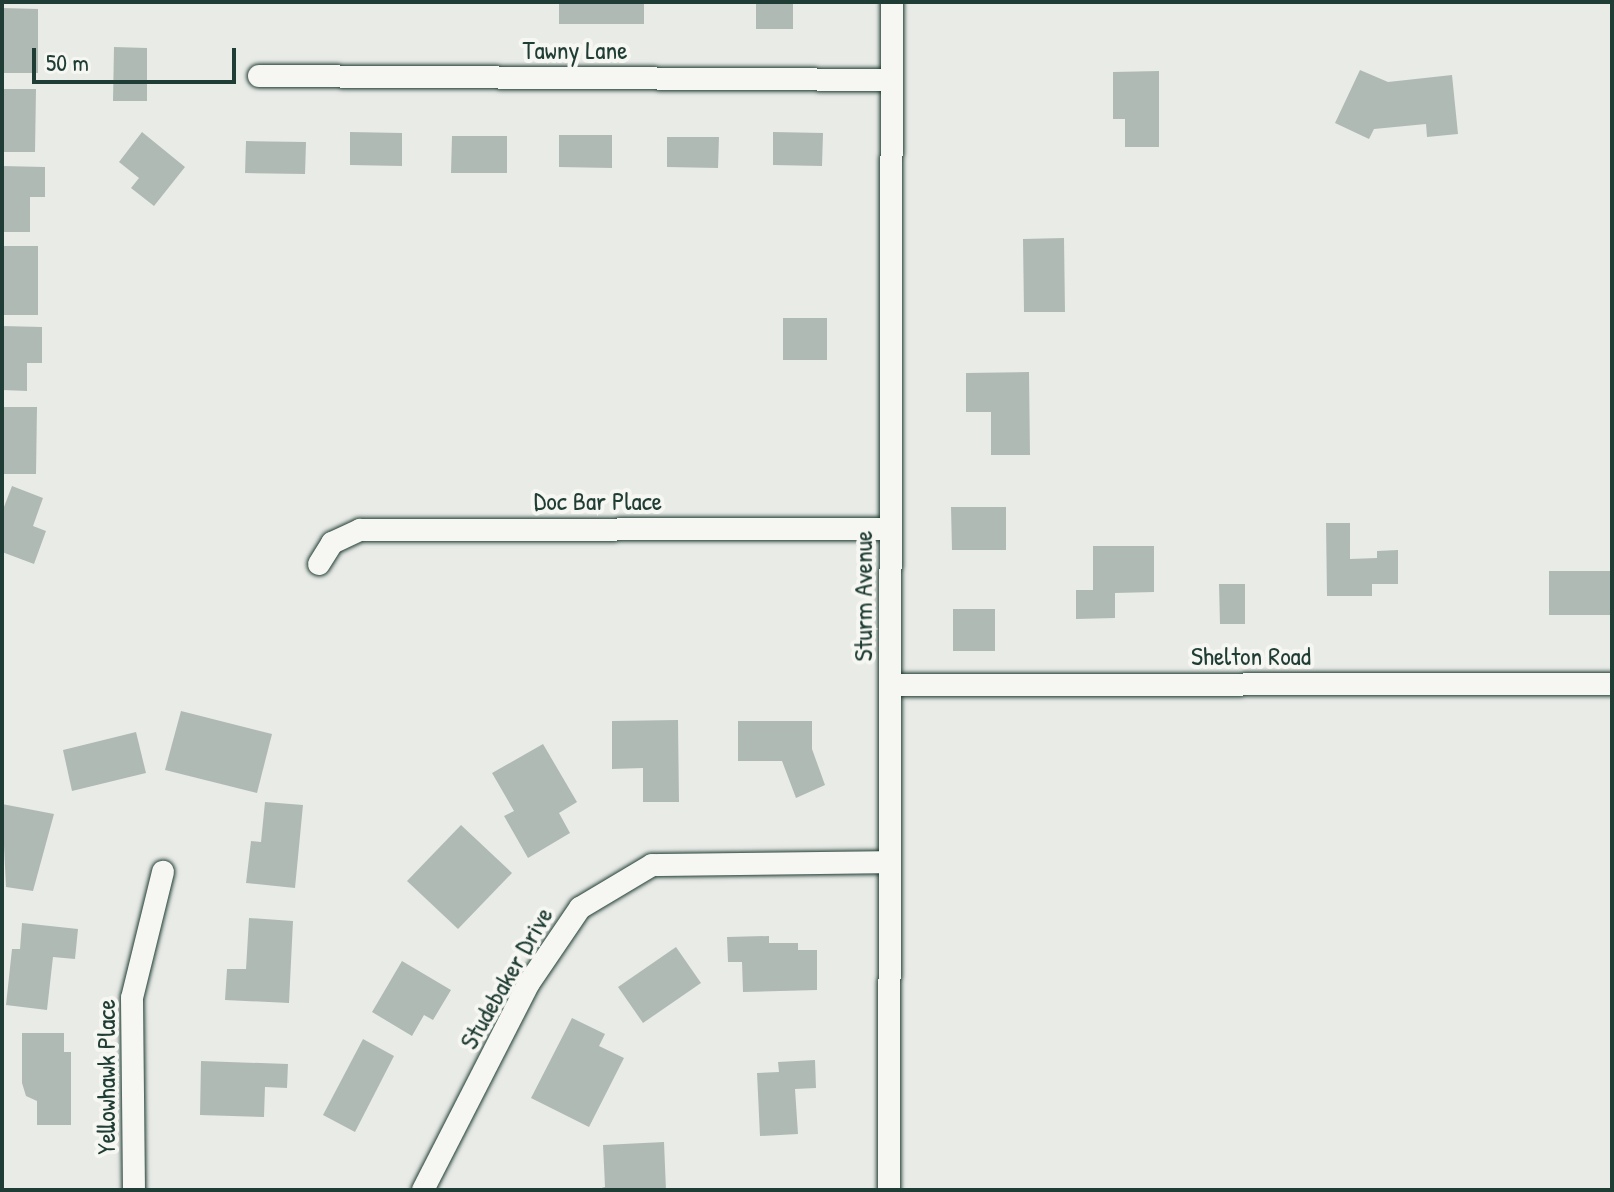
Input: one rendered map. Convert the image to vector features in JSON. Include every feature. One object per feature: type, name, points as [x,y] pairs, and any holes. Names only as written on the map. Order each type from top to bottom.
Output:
[{"type":"street","name":"Sturm Avenue","points":[[889,1190],[892,2]]},
{"type":"street","name":"Tawny Lane","points":[[259,76],[891,80]]},
{"type":"street","name":"Doc Bar Place","points":[[319,564],[332,543],[360,530],[891,529]]},
{"type":"street","name":"Shelton Road","points":[[891,685],[1612,684]]},
{"type":"street","name":"Studebaker Drive","points":[[423,1190],[529,983],[580,908],[652,865],[889,862]]},
{"type":"street","name":"Yellowhawk Place","points":[[134,1190],[132,998],[163,872]]},
{"type":"building","points":[[559,2],[644,2],[644,24],[559,24]]},
{"type":"building","points":[[756,2],[793,2],[793,29],[756,29]]},
{"type":"building","points":[[2,8],[38,9],[38,73],[2,73]]},
{"type":"building","points":[[114,47],[147,48],[147,101],[113,101]]},
{"type":"building","points":[[1360,70],[1388,82],[1452,75],[1458,134],[1427,137],[1426,124],[1374,129],[1369,139],[1335,123]]},
{"type":"building","points":[[1159,71],[1159,147],[1125,147],[1125,119],[1113,119],[1113,72]]},
{"type":"building","points":[[2,89],[36,89],[35,152],[2,152]]},
{"type":"building","points":[[142,132],[185,167],[154,206],[131,188],[139,178],[119,162]]},
{"type":"building","points":[[350,132],[402,133],[402,166],[350,165]]},
{"type":"building","points":[[773,132],[823,133],[822,166],[773,165]]},
{"type":"building","points":[[559,135],[612,135],[612,168],[559,167]]},
{"type":"building","points":[[452,136],[507,136],[507,173],[451,173]]},
{"type":"building","points":[[667,137],[719,137],[718,168],[667,167]]},
{"type":"building","points":[[246,141],[306,142],[305,174],[245,173]]},
{"type":"building","points":[[2,166],[45,167],[45,197],[30,197],[30,232],[2,232]]},
{"type":"building","points":[[1064,238],[1065,312],[1024,312],[1023,239]]},
{"type":"building","points":[[2,246],[38,246],[38,315],[2,315]]},
{"type":"building","points":[[783,318],[827,318],[827,360],[783,360]]},
{"type":"building","points":[[2,326],[42,327],[42,363],[27,363],[27,391],[2,390]]},
{"type":"building","points":[[1029,372],[1030,455],[991,455],[991,412],[966,412],[966,373]]},
{"type":"building","points":[[2,407],[37,407],[36,474],[2,474]]},
{"type":"building","points":[[12,486],[43,498],[33,526],[46,531],[34,564],[2,552],[2,512]]},
{"type":"building","points":[[951,507],[1006,507],[1006,550],[952,550]]},
{"type":"building","points":[[1326,523],[1350,523],[1350,559],[1377,558],[1377,551],[1398,550],[1398,584],[1372,584],[1372,596],[1327,596]]},
{"type":"building","points":[[1093,546],[1154,546],[1154,592],[1115,593],[1115,618],[1076,619],[1076,590],[1093,590]]},
{"type":"building","points":[[1549,571],[1612,571],[1612,615],[1549,615]]},
{"type":"building","points":[[1219,584],[1245,584],[1245,624],[1220,624]]},
{"type":"building","points":[[953,609],[995,609],[995,651],[953,651]]},
{"type":"building","points":[[181,711],[272,734],[257,793],[165,770]]},
{"type":"building","points":[[678,720],[679,802],[643,802],[643,768],[612,769],[612,721]]},
{"type":"building","points":[[738,721],[812,721],[812,749],[825,785],[796,798],[782,761],[738,761]]},
{"type":"building","points":[[136,732],[146,773],[72,791],[63,750]]},
{"type":"building","points":[[543,744],[577,802],[559,813],[570,833],[528,858],[504,816],[514,811],[492,773]]},
{"type":"building","points":[[265,802],[303,805],[295,888],[246,883],[251,841],[261,842]]},
{"type":"building","points":[[2,804],[54,814],[33,891],[6,887]]},
{"type":"building","points":[[461,825],[512,873],[458,929],[407,881]]},
{"type":"building","points":[[249,918],[293,921],[289,1003],[225,1000],[227,969],[246,969]]},
{"type":"building","points":[[22,923],[78,929],[75,959],[53,957],[47,1010],[6,1005],[12,949],[20,949]]},
{"type":"building","points":[[769,936],[769,943],[798,943],[798,950],[817,950],[817,990],[743,992],[742,962],[728,962],[727,937]]},
{"type":"building","points":[[676,947],[701,983],[643,1023],[618,987]]},
{"type":"building","points":[[402,961],[451,990],[433,1020],[424,1015],[412,1036],[372,1012]]},
{"type":"building","points":[[572,1018],[605,1034],[599,1046],[624,1058],[589,1127],[531,1098]]},
{"type":"building","points":[[22,1033],[64,1033],[64,1052],[71,1052],[71,1125],[37,1125],[37,1101],[26,1096],[22,1083]]},
{"type":"building","points":[[363,1039],[394,1056],[355,1132],[323,1115]]},
{"type":"building","points":[[815,1060],[816,1088],[795,1089],[798,1134],[760,1136],[757,1073],[779,1072],[778,1062]]},
{"type":"building","points":[[201,1061],[288,1064],[287,1088],[265,1087],[264,1117],[200,1115]]},
{"type":"building","points":[[664,1142],[666,1190],[594,1190],[605,1187],[603,1145]]}]
